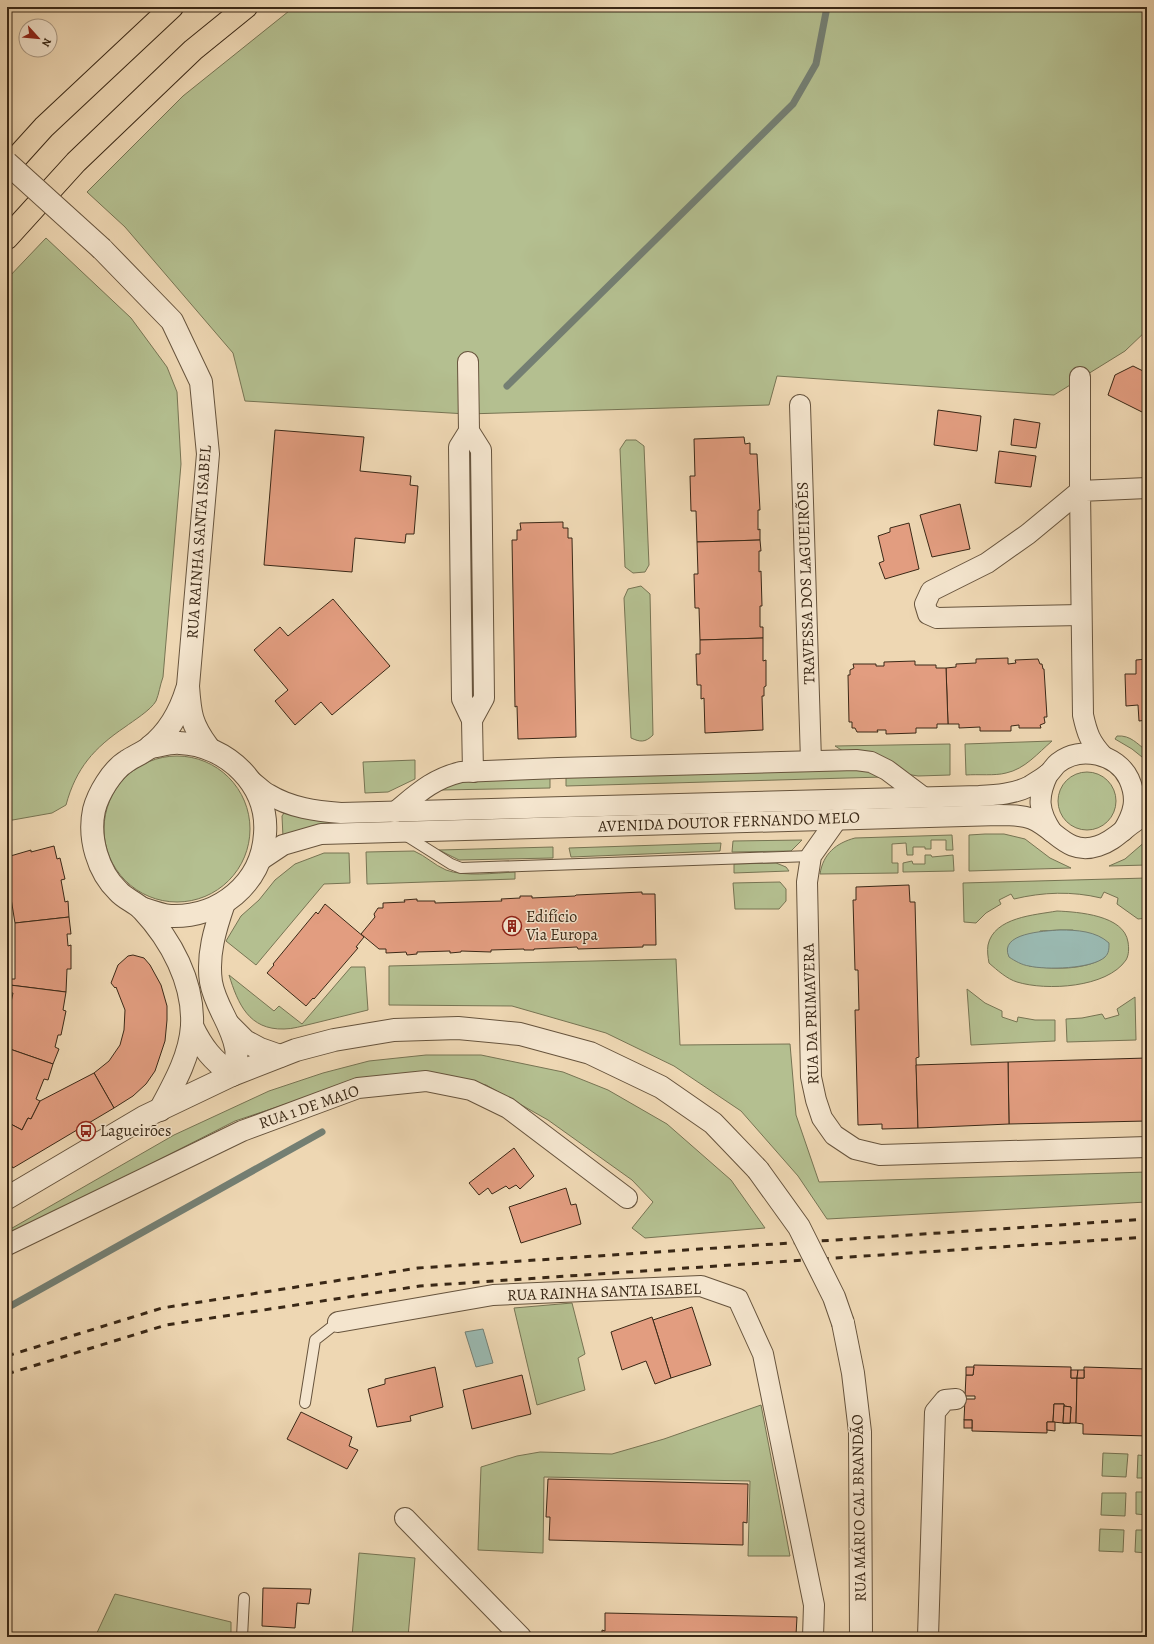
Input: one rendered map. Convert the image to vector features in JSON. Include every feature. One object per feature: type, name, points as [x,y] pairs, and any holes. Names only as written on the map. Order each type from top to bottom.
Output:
[{"type":"highway","points":[[7,168],[44,127],[172,7]]},
{"type":"highway","points":[[7,238],[81,157],[193,50],[246,7]]},
{"type":"street","name":"RUA RAINHA SANTA ISABEL","points":[[7,163],[102,249],[172,321],[201,382],[208,454],[188,686],[189,710],[196,731],[208,747]]},
{"type":"street","points":[[468,362],[469,431],[459,447],[462,699],[472,720],[473,772]]},
{"type":"street","points":[[1080,377],[1083,715],[1086,731],[1092,745],[1103,756]]},
{"type":"street","name":"TRAVESSA DOS LAGUEIRÕES","points":[[800,404],[811,761]]},
{"type":"street","points":[[1081,615],[937,618],[928,614],[925,604],[931,591],[987,563],[1028,534],[1080,491],[1147,488]]},
{"type":"street","name":"RUA RAINHA SANTA ISABEL","points":[[160,1110],[177,1080],[188,1050],[192,1026],[190,997],[179,962],[163,936],[141,908],[118,892],[100,868],[92,840],[94,810],[105,784],[125,762],[150,747],[168,730],[181,708],[188,686]]},
{"type":"street","points":[[1053,768],[1072,748],[1080,730],[1083,715]]},
{"type":"street","name":"RUA RAINHA SANTA ISABEL","points":[[141,908],[169,916],[191,915],[198,914],[224,903],[245,885],[259,861],[266,834],[262,806],[251,781],[232,760],[208,747],[179,742],[150,747]]},
{"type":"street","name":"AVENIDA DOUTOR FERNANDO MELO","points":[[251,781],[268,794],[307,810],[341,813],[923,797],[1009,794],[1029,786],[1073,755],[1088,753],[1103,756],[1116,763],[1126,774],[1133,788],[1134,804],[1131,818],[1123,831]]},
{"type":"street","points":[[395,812],[428,784],[444,776],[461,772],[811,761],[856,760],[871,762],[887,770],[923,797]]},
{"type":"street","name":"AVENIDA DOUTOR FERNANDO MELO","points":[[1053,768],[1041,789],[1040,805],[1044,820],[1053,833]]},
{"type":"street","name":"AVENIDA DOUTOR FERNANDO MELO","points":[[1126,774],[1147,784]]},
{"type":"street","name":"AVENIDA DOUTOR FERNANDO MELO","points":[[259,861],[283,845],[321,834],[999,814],[1022,816],[1034,820],[1066,843],[1081,848],[1097,847],[1112,841],[1140,818],[1147,815]]},
{"type":"street","name":"RUA DA PRIMAVERA","points":[[838,818],[811,856],[807,882],[812,1077],[816,1100],[822,1118],[834,1135],[855,1149],[880,1155],[1147,1147]]},
{"type":"street","name":"RUA RAINHA SANTA ISABEL","points":[[192,1026],[200,1043],[215,1061],[232,1075],[237,1049],[229,1024],[219,1007],[211,982],[210,959],[214,930],[224,903]]},
{"type":"street","name":"RUA RAINHA SANTA ISABEL","points":[[229,1024],[245,1041],[260,1049],[280,1056]]},
{"type":"street","name":"RUA MÁRIO CAL BRANDÃO","points":[[7,1198],[144,1117],[232,1075],[296,1050],[334,1040],[394,1030],[458,1028],[520,1034],[590,1053],[661,1087],[712,1123],[758,1170],[799,1227],[834,1297],[843,1323],[853,1373],[860,1432],[861,1637]]},
{"type":"street","name":"RUA 1 DE MAIO","points":[[7,1245],[242,1131],[358,1088],[426,1081],[471,1090],[508,1108],[627,1198]]},
{"type":"street","name":"RUA RAINHA SANTA ISABEL","points":[[338,1322],[493,1295],[701,1286],[738,1299],[763,1354],[814,1605],[813,1637]]},
{"type":"street","points":[[928,1637],[935,1412],[945,1400],[956,1399]]},
{"type":"street","points":[[405,1518],[521,1637]]},
{"type":"lane","points":[[400,832],[451,864],[461,868],[811,856]]},
{"type":"lane","points":[[305,1403],[315,1340],[338,1322]]},
{"type":"lane","points":[[242,1637],[244,1598]]},
{"type":"green space","points":[[294,7],[1147,7],[1147,330],[1125,351],[1054,395],[777,376],[769,405],[467,414],[245,401],[233,353],[125,227],[87,192],[183,96]]},
{"type":"green space","points":[[46,238],[131,318],[167,367],[177,392],[181,464],[163,677],[156,701],[146,712],[95,751],[75,780],[66,805],[52,813],[7,821],[7,279]]},
{"type":"green space","points":[[626,440],[636,440],[644,446],[649,565],[645,572],[633,573],[625,567],[620,449]]},
{"type":"green space","points":[[641,586],[650,594],[653,735],[642,741],[631,738],[624,598],[628,589]]},
{"type":"green space","points":[[1117,736],[1130,738],[1147,751],[1147,761],[1132,749],[1115,739]]},
{"type":"green space","points":[[1052,741],[1031,760],[1013,771],[997,774],[966,775],[965,744]]},
{"type":"green space","points":[[950,744],[950,775],[918,776],[906,774],[843,751],[835,746]]},
{"type":"green space","points":[[177,756],[198,759],[217,768],[229,777],[238,789],[247,808],[250,829],[247,850],[238,869],[229,881],[217,890],[198,899],[177,902],[156,899],[137,890],[125,881],[116,869],[107,850],[104,829],[107,808],[116,789],[125,777],[137,768],[156,759]]},
{"type":"green space","points":[[415,760],[415,779],[388,792],[365,793],[363,762]]},
{"type":"green space","points":[[870,769],[883,777],[566,786],[566,776]]},
{"type":"green space","points":[[1081,772],[1093,772],[1108,780],[1116,795],[1116,807],[1108,822],[1093,830],[1081,830],[1066,822],[1058,807],[1058,795],[1066,780]]},
{"type":"green space","points":[[550,777],[550,788],[441,790],[440,788],[452,782]]},
{"type":"green space","points":[[284,813],[311,819],[349,820],[350,827],[283,837],[282,816]]},
{"type":"green space","points":[[1004,834],[1025,839],[1050,858],[1071,868],[969,871],[969,835]]},
{"type":"green space","points":[[952,835],[953,850],[946,850],[946,840],[931,840],[931,849],[925,849],[925,847],[913,847],[913,855],[907,855],[906,843],[892,844],[892,863],[898,863],[898,873],[820,874],[827,855],[836,846],[848,840],[855,838]]},
{"type":"green space","points":[[802,840],[791,851],[732,852],[733,841]]},
{"type":"green space","points":[[1147,840],[1147,865],[1109,866],[1125,859]]},
{"type":"green space","points":[[721,843],[720,851],[571,857],[569,848]]},
{"type":"green space","points":[[553,847],[553,858],[459,860],[439,850]]},
{"type":"green space","points":[[414,851],[442,868],[453,872],[480,874],[515,872],[515,879],[367,884],[366,852]]},
{"type":"green space","points":[[324,853],[349,853],[350,883],[324,884],[256,965],[226,941],[241,916],[259,900],[275,880],[295,864]]},
{"type":"green space","points":[[925,855],[931,855],[932,857],[953,855],[954,871],[903,872],[903,863],[912,861],[913,864],[925,864]]},
{"type":"green space","points":[[776,863],[786,867],[789,871],[734,873],[734,864]]},
{"type":"green space","points":[[1147,878],[1147,918],[1138,919],[1117,904],[1118,898],[1104,892],[1101,898],[1079,894],[1058,893],[1014,899],[1011,894],[999,900],[1001,904],[986,913],[976,923],[964,922],[963,883]]},
{"type":"green space","points":[[780,882],[786,889],[786,901],[779,909],[735,909],[733,883]]},
{"type":"green space","points":[[1057,911],[1088,914],[1109,921],[1118,926],[1125,933],[1128,942],[1128,956],[1126,960],[1117,969],[1105,977],[1091,982],[1059,986],[1029,985],[1013,981],[989,963],[988,945],[998,928],[1016,919]],"holes":[[[1073,930],[1105,957],[1097,962],[1078,967],[1048,968],[1029,966],[1040,931]]]},
{"type":"green space","points":[[676,959],[680,1045],[790,1044],[796,1115],[819,1182],[1147,1172],[1147,1202],[827,1219],[798,1176],[741,1111],[674,1066],[606,1033],[512,1006],[389,1005],[389,966]]},
{"type":"green space","points":[[351,967],[365,967],[368,1010],[287,1029],[272,1028],[262,1025],[254,1020],[241,1005],[236,996],[229,975],[274,1011],[279,1006],[302,1024]]},
{"type":"green space","points":[[967,989],[985,1003],[1002,1011],[1002,1017],[1017,1022],[1018,1017],[1035,1020],[1055,1020],[1055,1041],[971,1045]]},
{"type":"green space","points":[[1135,997],[1136,1040],[1067,1042],[1066,1019],[1082,1018],[1102,1014],[1105,1019],[1119,1015],[1117,1009]]},
{"type":"green space","points":[[426,1055],[481,1055],[563,1072],[608,1090],[667,1124],[731,1180],[765,1228],[645,1238],[632,1228],[653,1202],[632,1180],[548,1120],[486,1085],[458,1079],[316,1094],[235,1121],[7,1237],[7,1231],[174,1135],[269,1091],[323,1073],[369,1061]]},
{"type":"green space","points":[[572,1303],[585,1354],[578,1358],[585,1390],[537,1405],[514,1308]]},
{"type":"green space","points":[[761,1405],[790,1556],[748,1556],[750,1481],[544,1477],[543,1553],[478,1550],[481,1467],[517,1456],[540,1452],[612,1454],[664,1439]]},
{"type":"green space","points":[[1103,1453],[1128,1454],[1126,1477],[1102,1476]]},
{"type":"green space","points":[[1138,1455],[1147,1456],[1147,1478],[1137,1478]]},
{"type":"green space","points":[[1136,1492],[1147,1492],[1147,1515],[1136,1514]]},
{"type":"green space","points":[[1102,1493],[1126,1493],[1125,1516],[1101,1515]]},
{"type":"green space","points":[[1100,1529],[1124,1530],[1123,1552],[1099,1551]]},
{"type":"green space","points":[[1136,1530],[1147,1530],[1147,1553],[1135,1552]]},
{"type":"green space","points":[[359,1553],[415,1558],[408,1637],[352,1637]]},
{"type":"green space","points":[[115,1594],[231,1622],[231,1637],[95,1637]]},
{"type":"water","points":[[1044,931],[1080,931],[1104,939],[1109,943],[1107,954],[1099,961],[1068,968],[1046,968],[1026,965],[1009,957],[1007,949],[1010,943],[1016,938]]},
{"type":"water","points":[[483,1329],[493,1363],[476,1367],[465,1332]]},
{"type":"building","points":[[1133,366],[1147,373],[1147,408],[1144,413],[1108,395],[1115,375]]},
{"type":"building","points":[[938,410],[981,416],[977,451],[934,445]]},
{"type":"building","points":[[1014,419],[1040,423],[1036,448],[1011,445]]},
{"type":"building","points":[[275,430],[364,437],[360,471],[411,476],[410,485],[418,486],[414,534],[406,534],[405,543],[355,538],[352,572],[264,565]]},
{"type":"building","points":[[744,437],[745,444],[750,443],[750,454],[757,454],[760,510],[758,510],[758,530],[760,529],[760,540],[697,542],[696,511],[691,511],[690,476],[695,476],[694,439]]},
{"type":"building","points":[[999,451],[1036,456],[1031,487],[995,483]]},
{"type":"building","points":[[960,504],[970,549],[932,557],[920,515]]},
{"type":"building","points":[[563,522],[563,528],[568,528],[568,538],[572,538],[576,737],[518,739],[517,706],[515,707],[512,540],[517,540],[517,530],[521,530],[520,523]]},
{"type":"building","points":[[909,523],[919,569],[885,579],[879,563],[884,561],[878,536],[890,532],[890,528]]},
{"type":"building","points":[[760,540],[761,551],[759,551],[759,572],[761,571],[762,606],[760,606],[760,627],[763,627],[763,638],[700,640],[699,608],[695,608],[694,574],[698,574],[697,542]]},
{"type":"building","points":[[333,599],[390,666],[332,715],[321,702],[295,725],[275,701],[288,690],[254,650],[280,627],[288,636]]},
{"type":"building","points":[[763,638],[763,661],[766,660],[766,686],[764,687],[764,696],[762,696],[763,730],[705,733],[704,698],[701,699],[701,685],[697,685],[696,654],[700,654],[700,640]]},
{"type":"building","points":[[1008,658],[1008,664],[1016,663],[1015,660],[1038,659],[1040,664],[1042,664],[1044,669],[1047,717],[1044,717],[1045,723],[1040,725],[1041,728],[1019,728],[1019,725],[1011,726],[1011,731],[980,731],[980,727],[959,728],[959,724],[948,724],[946,668],[956,667],[956,664],[976,663],[976,659]]},
{"type":"building","points":[[1147,659],[1147,720],[1139,721],[1138,705],[1126,706],[1125,674],[1136,674],[1136,660]]},
{"type":"building","points":[[915,661],[915,665],[936,665],[936,668],[946,668],[948,724],[937,724],[937,728],[916,728],[916,733],[886,734],[886,730],[877,730],[878,732],[857,732],[855,728],[852,728],[852,722],[849,722],[848,675],[850,675],[850,670],[854,668],[853,664],[876,664],[876,666],[884,666],[884,662]]},
{"type":"building","points":[[54,846],[57,859],[60,858],[65,879],[61,880],[65,902],[68,901],[69,917],[15,923],[9,886],[7,886],[7,857],[31,850],[31,852]]},
{"type":"building","points":[[909,885],[910,902],[915,902],[919,1057],[916,1058],[918,1128],[882,1129],[882,1124],[858,1125],[855,1010],[859,1010],[858,970],[855,970],[853,900],[856,900],[856,887]]},
{"type":"building","name":"Edifício Via Europa","points":[[642,892],[642,894],[655,894],[656,945],[643,945],[643,947],[578,949],[577,947],[534,950],[491,950],[491,952],[417,952],[417,954],[407,955],[406,952],[386,953],[386,949],[379,949],[361,934],[375,917],[374,914],[378,908],[383,908],[383,903],[405,902],[404,900],[417,899],[417,901],[435,901],[435,903],[502,901],[501,899],[520,898],[520,896],[532,896],[532,898]]},
{"type":"building","points":[[325,904],[364,937],[356,947],[358,948],[314,999],[313,998],[306,1006],[267,973],[316,912],[318,914]]},
{"type":"building","points":[[69,917],[71,934],[67,934],[68,946],[71,945],[71,969],[67,969],[66,992],[10,985],[10,979],[15,979],[15,923]]},
{"type":"building","points":[[133,955],[144,958],[150,965],[161,985],[167,1006],[165,1041],[155,1071],[146,1084],[133,1096],[114,1108],[94,1073],[109,1061],[120,1045],[124,1030],[125,1010],[116,987],[115,988],[111,983],[118,965],[128,956]]},
{"type":"building","points":[[10,985],[66,992],[63,1010],[66,1011],[61,1035],[58,1035],[55,1047],[59,1049],[53,1064],[7,1048],[7,1020],[13,993],[8,993]]},
{"type":"building","points":[[7,1048],[53,1064],[48,1080],[44,1079],[36,1099],[40,1101],[31,1119],[28,1118],[22,1130],[7,1122]]},
{"type":"building","points":[[1147,1058],[1147,1121],[1009,1124],[1008,1062]]},
{"type":"building","points":[[1008,1062],[1009,1124],[918,1128],[916,1065]]},
{"type":"building","points":[[94,1073],[114,1108],[13,1168],[7,1159],[7,1122],[22,1130],[28,1118],[31,1119],[40,1101]]},
{"type":"building","points":[[514,1148],[534,1176],[520,1189],[516,1185],[509,1189],[506,1186],[492,1194],[488,1188],[479,1195],[469,1183]]},
{"type":"building","points":[[566,1188],[571,1205],[576,1204],[581,1224],[521,1243],[509,1207]]},
{"type":"building","points":[[692,1307],[711,1365],[671,1378],[653,1320]]},
{"type":"building","points":[[652,1317],[671,1378],[655,1384],[646,1361],[622,1370],[611,1332]]},
{"type":"building","points":[[974,1365],[1071,1367],[1071,1378],[1077,1378],[1076,1423],[1070,1423],[1071,1407],[1064,1406],[1064,1404],[1054,1404],[1053,1422],[1047,1422],[1047,1433],[972,1431],[972,1420],[964,1420],[965,1399],[975,1399],[975,1396],[965,1396],[966,1375],[973,1375]]},
{"type":"building","points":[[435,1367],[443,1407],[410,1416],[411,1421],[377,1427],[368,1389],[385,1384],[385,1379]]},
{"type":"building","points":[[966,1367],[974,1367],[973,1375],[966,1375]]},
{"type":"building","points":[[1084,1367],[1147,1369],[1147,1436],[1083,1434],[1083,1424],[1076,1423],[1077,1378],[1084,1378]]},
{"type":"building","points":[[1071,1370],[1078,1370],[1077,1378],[1071,1378]]},
{"type":"building","points":[[1078,1370],[1084,1370],[1084,1378],[1077,1378]]},
{"type":"building","points":[[522,1375],[531,1414],[472,1429],[463,1390]]},
{"type":"building","points":[[1054,1404],[1064,1404],[1063,1423],[1053,1422]]},
{"type":"building","points":[[1064,1406],[1071,1407],[1070,1423],[1063,1423]]},
{"type":"building","points":[[301,1412],[352,1437],[349,1446],[358,1450],[347,1469],[287,1439]]},
{"type":"building","points":[[964,1420],[972,1420],[972,1428],[964,1428]]},
{"type":"building","points":[[1047,1422],[1055,1422],[1055,1431],[1047,1430]]},
{"type":"building","points":[[548,1479],[748,1484],[747,1523],[743,1522],[743,1545],[549,1540],[550,1517],[546,1517]]},
{"type":"building","points":[[263,1588],[311,1589],[309,1604],[297,1603],[295,1628],[262,1626]]},
{"type":"building","points":[[605,1613],[797,1617],[796,1635],[799,1635],[799,1637],[602,1637],[602,1630],[605,1631]]},
{"type":"waterway","points":[[507,386],[793,104],[816,64],[827,7]]},
{"type":"waterway","points":[[7,1308],[322,1132]]},
{"type":"railway","points":[[7,1356],[162,1308],[418,1268],[1147,1219]]},
{"type":"railway","points":[[7,1374],[166,1325],[420,1286],[1147,1237]]},
{"type":"place","name":"Edifício Via Europa","points":[[512,926]]},
{"type":"place","name":"Lagueirões","points":[[86,1131]]}]
